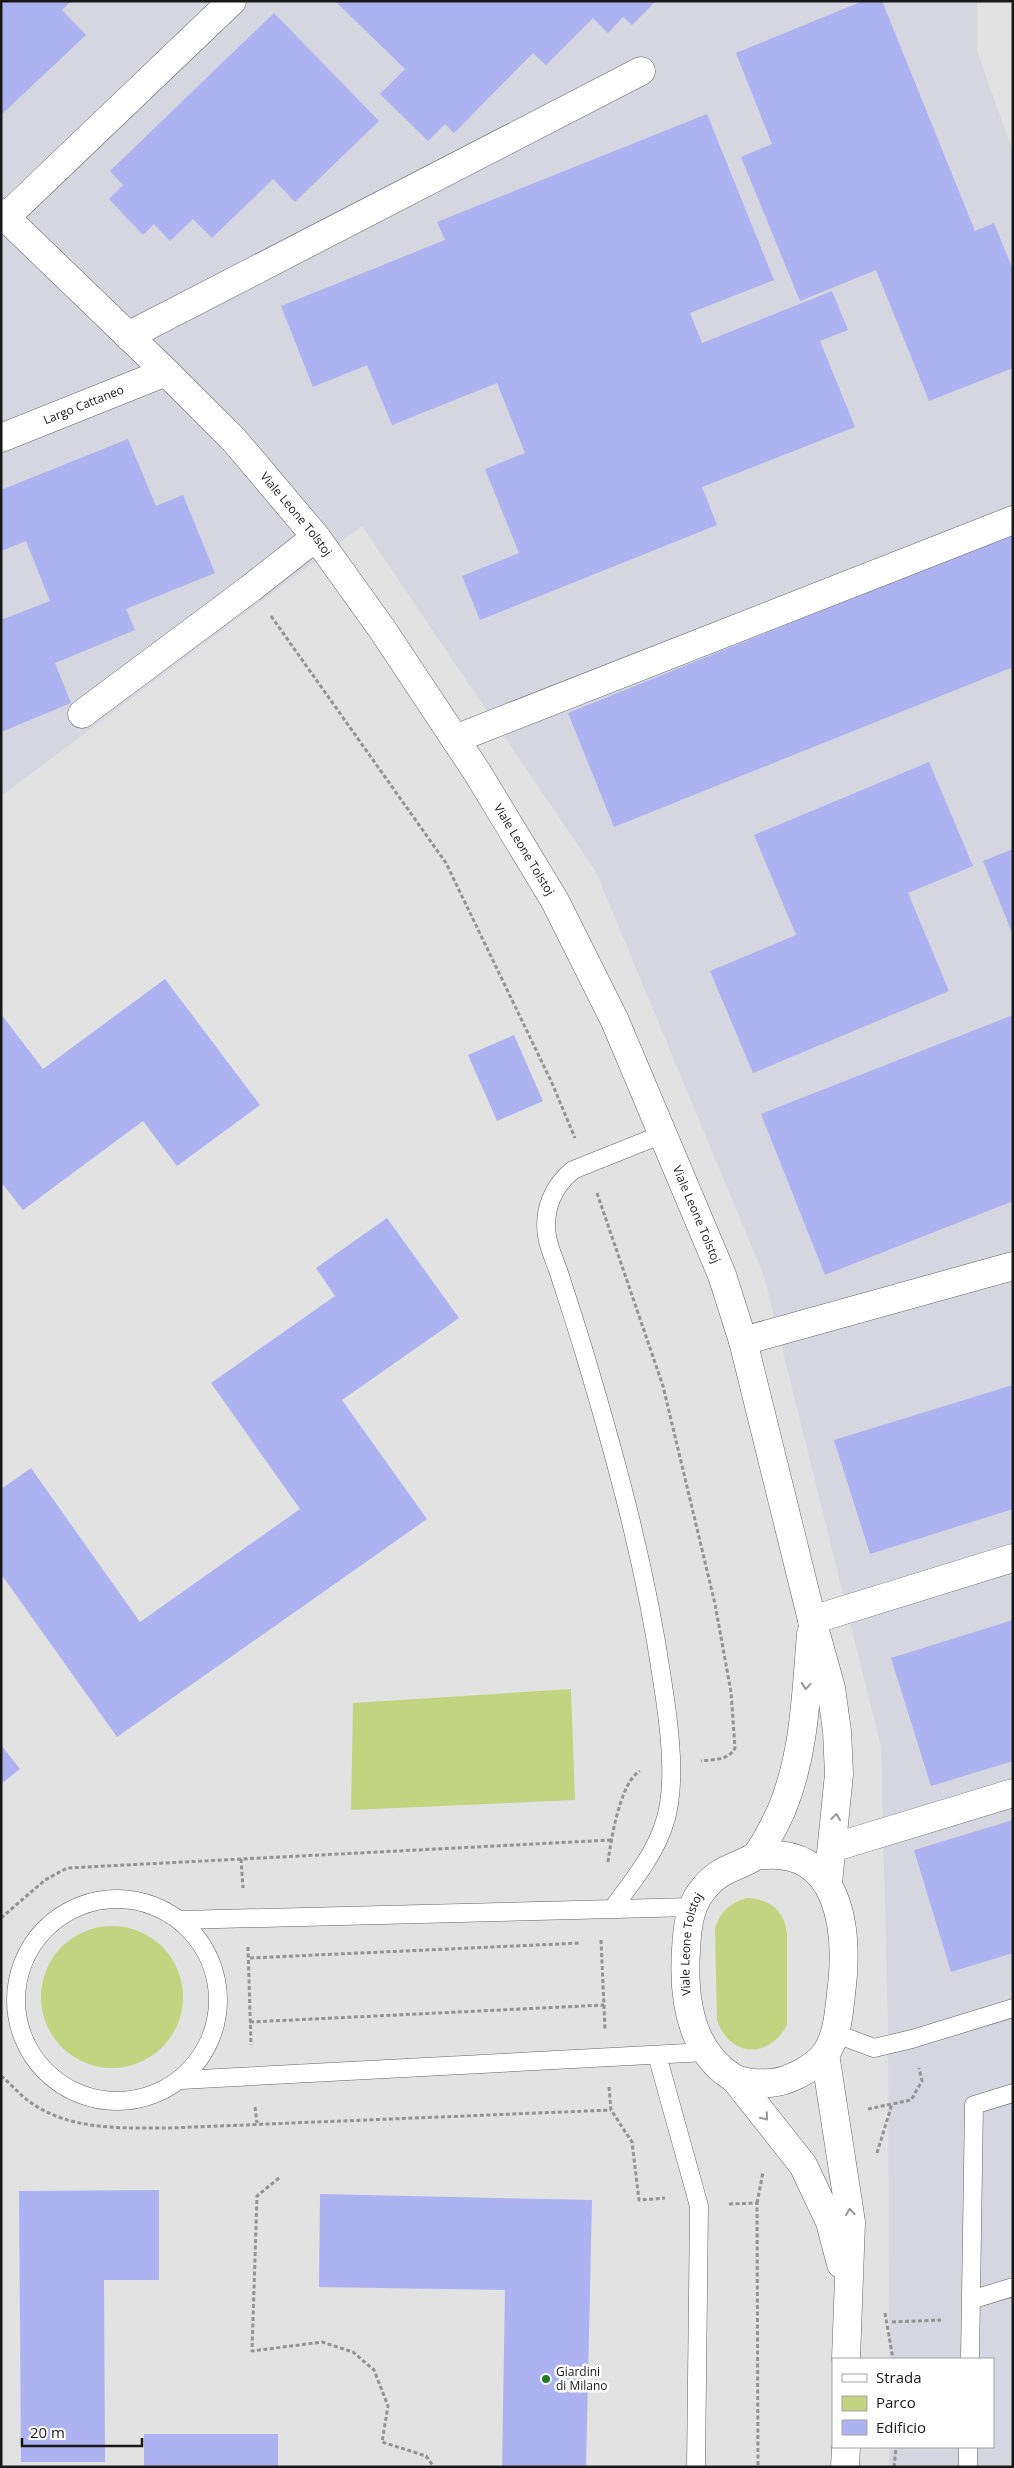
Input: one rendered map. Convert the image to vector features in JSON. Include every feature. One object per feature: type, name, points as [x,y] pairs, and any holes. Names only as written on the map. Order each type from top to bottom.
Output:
[{"type":"street","points":[[4,215],[232,1]]},
{"type":"street","points":[[128,336],[641,71]]},
{"type":"street","name":"Viale Leone Tolstoj","points":[[4,215],[235,441],[316,537],[377,621],[508,820],[555,900],[615,1021],[722,1275],[743,1341],[812,1620],[830,1682],[837,1731],[838,1781],[828,1883]]},
{"type":"street","name":"Largo Cattaneo","points":[[1,438],[166,372]]},
{"type":"street","points":[[455,738],[1013,520]]},
{"type":"street","points":[[82,714],[316,537]]},
{"type":"street","points":[[743,1341],[1013,1266]]},
{"type":"street","points":[[812,1620],[1013,1558]]},
{"type":"street","name":"Viale Leone Tolstoj","points":[[756,1856],[782,1810],[796,1768],[802,1737],[812,1620]]},
{"type":"street","points":[[832,1848],[1013,1793]]},
{"type":"street","name":"Viale Leone Tolstoj","points":[[846,2313],[842,2268],[836,2244],[830,2222],[812,2183],[795,2153],[735,2079],[706,2052],[692,2025],[685,1992],[686,1944],[692,1907],[709,1882],[721,1872],[756,1856],[769,1854],[797,1860],[811,1867],[828,1883],[841,1918],[845,1944],[844,1970],[830,2043],[851,2222],[846,2313],[846,2358]]},
{"type":"street","points":[[735,2079],[759,2084],[782,2081],[793,2077],[830,2043]]},
{"type":"street","points":[[846,2448],[846,2467]]},
{"type":"lane","points":[[612,1909],[648,1860],[664,1826],[670,1804],[667,1708],[642,1562],[596,1391],[547,1235],[547,1212],[553,1192],[573,1170],[663,1134]]},
{"type":"lane","points":[[106,1899],[132,1900],[158,1907],[180,1920],[201,1943],[214,1970],[219,2000],[214,2030],[201,2058],[180,2080],[151,2096],[119,2102],[87,2098],[57,2083],[34,2060],[19,2030],[14,1998],[20,1965],[37,1936],[56,1918],[80,1905],[106,1899]]},
{"type":"lane","points":[[180,1920],[692,1907]]},
{"type":"lane","points":[[830,2043],[874,2048],[1013,2008]]},
{"type":"lane","points":[[180,2080],[706,2052]]},
{"type":"lane","points":[[657,2055],[699,2206],[696,2467]]},
{"type":"lane","points":[[970,2358],[974,2105],[1013,2093]]},
{"type":"lane","points":[[971,2300],[1013,2287]]},
{"type":"lane","points":[[968,2448],[968,2467]]},
{"type":"path","points":[[1,1918],[45,1880],[67,1868],[611,1840]]},
{"type":"path","points":[[241,1859],[250,1958],[250,2022],[257,2123]]},
{"type":"path","points":[[250,1958],[581,1942]]},
{"type":"path","points":[[591,1942],[601,1942]]},
{"type":"path","points":[[250,2022],[604,2005]]},
{"type":"path","points":[[1,2076],[30,2102],[68,2121],[116,2128],[170,2128],[611,2110]]},
{"type":"path","points":[[279,2178],[257,2196],[252,2351],[322,2342],[353,2352],[374,2370],[388,2406],[382,2442],[426,2456],[434,2467]]},
{"type":"path","points":[[699,2206],[757,2203],[758,2467]]},
{"type":"path","points":[[894,2467],[896,2448]]},
{"type":"shaded area","points":[[1,1],[977,1],[977,51],[1013,152],[1013,2467],[889,2467],[889,2448],[994,2448],[994,2358],[889,2358],[888,2022],[881,1746],[764,1276],[596,872],[362,526],[1,796]]},
{"type":"green space","points":[[571,1689],[575,1800],[351,1810],[353,1703]]},
{"type":"green space","points":[[747,1898],[769,1903],[774,1907],[783,1918],[787,1933],[787,2025],[770,2044],[750,2050],[731,2042],[723,2033],[717,2020],[715,1928],[727,1908]]},
{"type":"green space","points":[[112,1926],[126,1927],[139,1931],[152,1938],[162,1947],[171,1957],[178,1970],[182,1983],[182,2011],[178,2024],[171,2037],[162,2047],[152,2056],[139,2063],[126,2067],[112,2068],[98,2067],[85,2063],[72,2056],[62,2047],[53,2037],[46,2024],[42,2011],[41,1997],[42,1983],[46,1970],[53,1957],[62,1947],[72,1938],[85,1931],[98,1927]]},
{"type":"building","points":[[1,1],[71,1],[62,10],[86,35],[1,115]]},
{"type":"building","points":[[335,1],[656,1],[632,25],[623,17],[608,33],[593,18],[546,65],[533,53],[454,133],[445,124],[428,141],[380,94],[405,69]]},
{"type":"building","points":[[863,1],[882,1],[975,231],[994,223],[1013,270],[1013,368],[929,401],[876,270],[800,301],[741,157],[772,144],[736,53]]},
{"type":"building","points":[[274,13],[379,121],[295,202],[273,179],[212,238],[193,219],[170,241],[154,224],[143,235],[109,199],[123,185],[110,171]]},
{"type":"building","points":[[707,114],[774,280],[690,313],[702,343],[832,291],[848,330],[820,341],[855,427],[702,487],[717,525],[480,620],[462,576],[519,553],[485,469],[525,453],[497,383],[392,425],[367,365],[313,387],[281,306],[445,240],[437,222]]},
{"type":"building","points":[[128,439],[156,506],[183,495],[215,573],[126,609],[135,630],[55,663],[71,703],[1,732],[1,620],[50,601],[26,541],[1,551],[1,490]]},
{"type":"building","points":[[1013,533],[1013,667],[614,827],[568,713]]},
{"type":"building","points":[[929,762],[973,866],[908,893],[949,991],[753,1073],[710,971],[796,935],[754,835]]},
{"type":"building","points":[[1013,849],[1013,935],[983,861]]},
{"type":"building","points":[[165,979],[260,1105],[177,1166],[143,1121],[23,1210],[1,1182],[1,1014],[43,1069]]},
{"type":"building","points":[[1013,1015],[1013,1201],[825,1275],[761,1114]]},
{"type":"building","points":[[514,1035],[543,1101],[497,1121],[468,1055]]},
{"type":"building","points":[[387,1218],[459,1318],[342,1400],[427,1519],[117,1737],[1,1574],[1,1489],[31,1468],[140,1622],[300,1509],[211,1383],[335,1296],[316,1268]]},
{"type":"building","points":[[1013,1385],[1013,1509],[870,1554],[834,1440]]},
{"type":"building","points":[[1013,1620],[1013,1761],[931,1786],[891,1658]]},
{"type":"building","points":[[1,1745],[20,1769],[1,1784]]},
{"type":"building","points":[[1013,1820],[1013,1953],[951,1972],[914,1850]]},
{"type":"building","points":[[159,2190],[159,2280],[104,2280],[105,2462],[21,2462],[19,2191]]},
{"type":"building","name":"Giardini di Milano","points":[[320,2194],[592,2200],[586,2467],[502,2467],[505,2290],[319,2287]]},
{"type":"building","points":[[144,2434],[278,2434],[278,2467],[144,2467]]},
{"type":"place","name":"Giardini di Milano","points":[[546,2379]]}]
